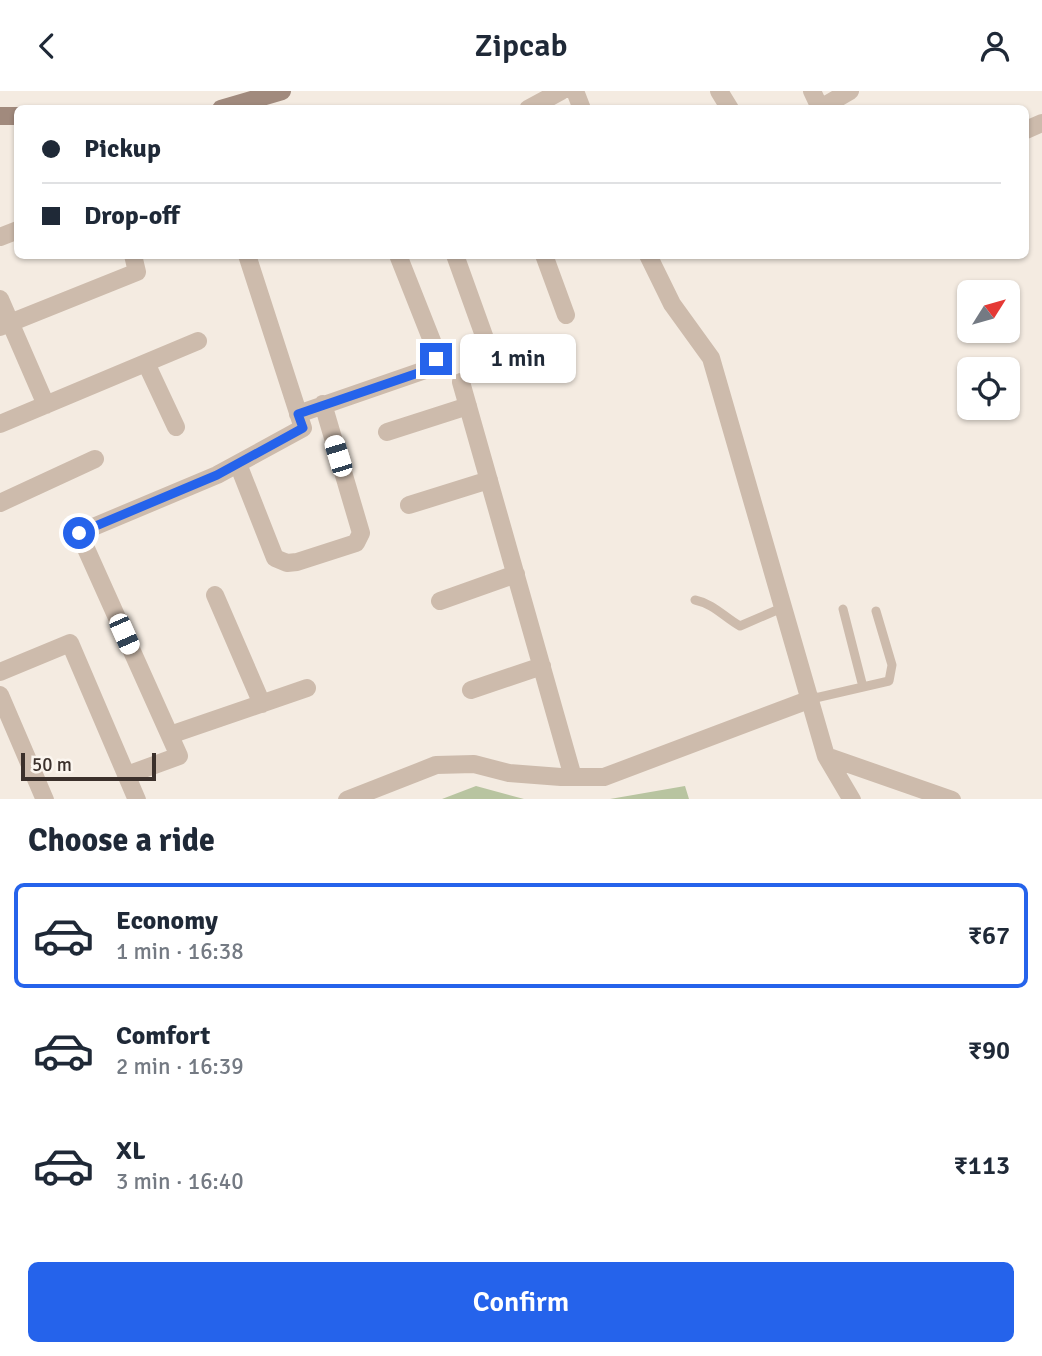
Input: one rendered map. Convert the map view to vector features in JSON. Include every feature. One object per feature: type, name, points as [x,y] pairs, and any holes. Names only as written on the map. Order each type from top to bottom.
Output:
[{"type":"street","points":[[235,105],[282,91]]},
{"type":"street","points":[[535,105],[561,91]]},
{"type":"street","points":[[825,105],[850,91]]},
{"type":"street","points":[[5,325],[137,272],[134,259]]},
{"type":"street","points":[[127,775],[179,756],[79,533],[217,475],[303,428],[248,259]]},
{"type":"street","points":[[298,414],[431,368],[436,359],[433,346],[400,259]]},
{"type":"street","points":[[456,259],[487,344]]},
{"type":"street","points":[[545,259],[566,315]]},
{"type":"street","points":[[650,259],[672,304],[711,358],[826,756],[851,799]]},
{"type":"street","points":[[0,299],[5,325],[46,405]]},
{"type":"street","points":[[0,424],[198,341]]},
{"type":"street","points":[[146,363],[176,427]]},
{"type":"street","points":[[461,382],[573,777]]},
{"type":"street","points":[[238,464],[275,558],[287,563],[297,562],[356,543],[362,533],[323,404]]},
{"type":"street","points":[[387,432],[468,405]]},
{"type":"street","points":[[0,503],[95,459]]},
{"type":"street","points":[[409,505],[489,480]]},
{"type":"street","points":[[440,601],[516,574]]},
{"type":"street","points":[[215,595],[262,703]]},
{"type":"street","points":[[0,672],[70,643],[137,799]]},
{"type":"street","points":[[471,690],[542,666]]},
{"type":"street","points":[[170,734],[307,688]]},
{"type":"street","points":[[0,695],[45,799]]},
{"type":"street","points":[[350,799],[436,765],[474,764],[509,773],[604,777],[811,699]]},
{"type":"street","points":[[826,756],[949,799]]},
{"type":"lane","points":[[695,600],[709,603],[724,617],[740,626],[784,607]]},
{"type":"lane","points":[[843,609],[863,687]]},
{"type":"lane","points":[[811,699],[889,681],[892,665],[876,611]]},
{"type":"green space","points":[[476,786],[524,799],[442,799]]},
{"type":"green space","points":[[685,786],[689,799],[610,799]]},
{"type":"route","points":[[79,533],[217,475],[303,428],[298,414],[421,372],[431,368],[436,359]]}]
